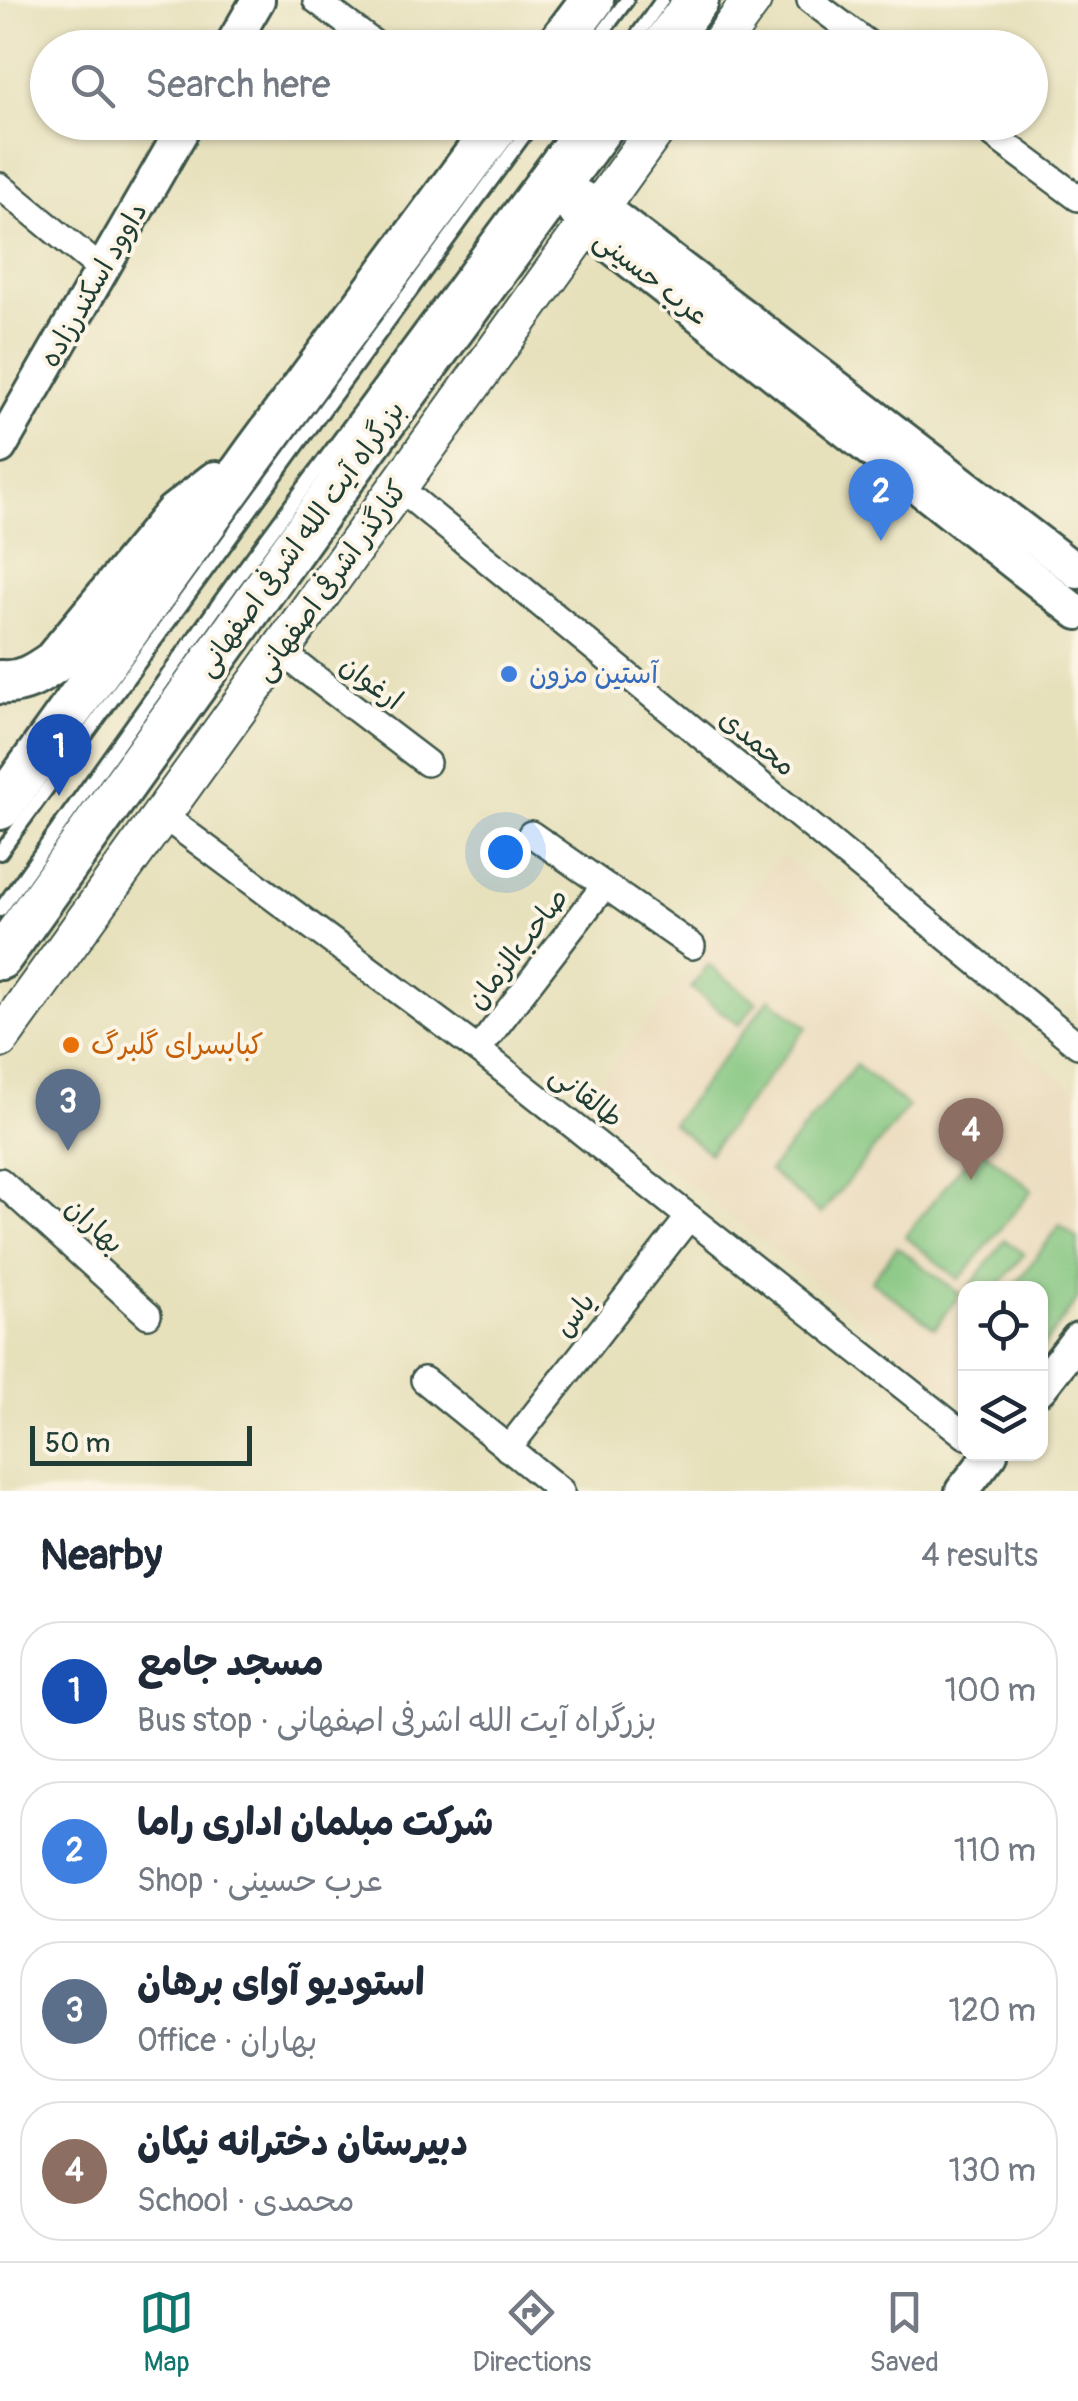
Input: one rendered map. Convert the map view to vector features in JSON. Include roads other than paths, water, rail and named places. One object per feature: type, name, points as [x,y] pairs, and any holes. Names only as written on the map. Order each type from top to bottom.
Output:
[{"type":"highway","points":[[570,30],[592,0]]},
{"type":"highway","points":[[675,30],[697,0]]},
{"type":"highway","points":[[0,808],[256,452],[490,140]]},
{"type":"highway","name":"بزرگراه آیت الله اشرفی اصفهانی","points":[[0,958],[592,140]]},
{"type":"highway","points":[[3,687],[54,662],[175,515],[256,452]]},
{"type":"main road","points":[[730,30],[752,0]]},
{"type":"main road","name":"کنارگذر اشرفی اصفهانی","points":[[0,1039],[648,140]]},
{"type":"street","points":[[240,30],[258,0]]},
{"type":"street","points":[[316,0],[356,30]]},
{"type":"street","points":[[810,0],[850,30]]},
{"type":"street","name":"داوود اسکندرزاده","points":[[0,447],[177,140]]},
{"type":"street","points":[[1000,140],[1078,198]]},
{"type":"street","points":[[0,186],[102,270]]},
{"type":"street","name":"عرب حسینی","points":[[557,186],[1078,613]]},
{"type":"street","name":"عرب حسینی","points":[[592,216],[1078,572]]},
{"type":"street","name":"محمدی","points":[[398,488],[1078,1044]]},
{"type":"street","name":"ارغوان","points":[[280,651],[426,763]]},
{"type":"street","name":"طالقانی","points":[[161,814],[478,1050],[958,1430]]},
{"type":"street","name":"صاحب‌الزمان","points":[[531,834],[692,946]]},
{"type":"street","name":"صاحب‌الزمان","points":[[478,1050],[604,886]]},
{"type":"street","name":"بهاران","points":[[0,1181],[148,1315]]},
{"type":"street","name":"یاس","points":[[508,1449],[689,1217]]},
{"type":"street","points":[[1048,1378],[1078,1339]]},
{"type":"street","points":[[424,1380],[561,1491]]},
{"type":"street","points":[[962,1491],[977,1461]]},
{"type":"lane","points":[[604,30],[627,0]]},
{"type":"lane","points":[[641,30],[662,0]]},
{"type":"lane","points":[[0,854],[491,140]]},
{"type":"lane","points":[[0,910],[292,501],[561,140]]},
{"type":"place","name":"شرکت مبلمان اداری راما","points":[[881,541]]},
{"type":"place","name":"آستین مزون","points":[[509,674]]},
{"type":"place","name":"مسجد جامع","points":[[59,796]]},
{"type":"place","name":"کبابسرای گلبرگ","points":[[71,1045]]},
{"type":"place","name":"استودیو آوای برهان","points":[[68,1151]]},
{"type":"place","name":"دبیرستان دخترانه نیکان","points":[[971,1180]]}]
